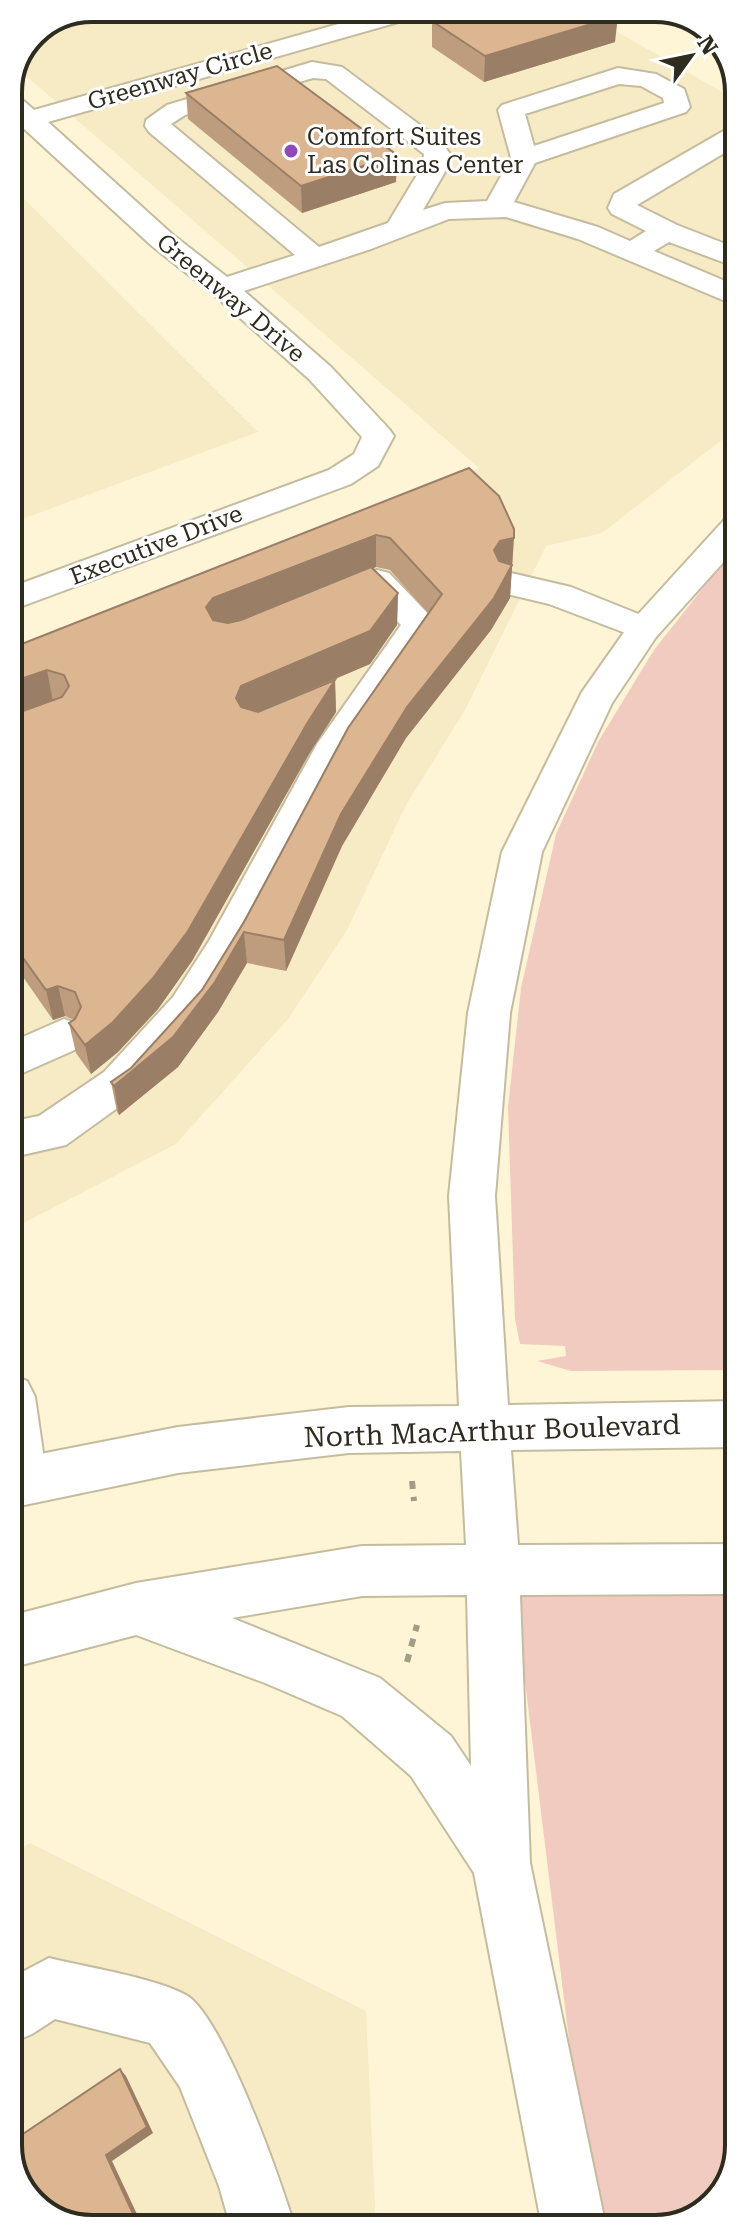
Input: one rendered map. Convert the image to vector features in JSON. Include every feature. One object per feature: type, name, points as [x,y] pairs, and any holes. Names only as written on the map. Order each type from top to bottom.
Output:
[{"type":"main road","name":"Greenway Circle","points":[[22,108],[366,22]]},
{"type":"main road","points":[[315,258],[165,133],[158,126],[159,120],[176,110],[312,70],[333,72],[431,146],[437,154],[436,165],[398,229]]},
{"type":"main road","points":[[496,210],[524,158],[677,107],[675,94],[647,79],[618,76],[511,110],[524,158]]},
{"type":"main road","name":"Greenway Drive","points":[[22,112],[162,240],[223,288],[320,373],[378,436],[367,459],[340,477],[302,489]]},
{"type":"main road","points":[[725,141],[624,200],[622,208],[667,231],[725,254]]},
{"type":"main road","points":[[223,288],[445,211],[508,209],[588,233],[725,292]]},
{"type":"main road","points":[[632,252],[667,231]]},
{"type":"main road","name":"Executive Drive","points":[[22,595],[302,489]]},
{"type":"main road","points":[[572,2215],[501,1863],[493,1568],[472,1196],[489,1013],[522,852],[595,701],[644,629],[725,539]]},
{"type":"main road","points":[[22,1137],[50,1132],[119,1084],[188,1008],[224,951],[330,753],[420,624],[377,581],[318,605]]},
{"type":"main road","points":[[511,584],[559,595],[644,629]]},
{"type":"main road","points":[[329,698],[386,674]]},
{"type":"main road","points":[[22,1056],[64,1036]]},
{"type":"main road","name":"North MacArthur Boulevard","points":[[22,1481],[178,1450],[334,1432],[483,1426],[725,1424]]},
{"type":"main road","points":[[22,1639],[136,1609],[362,1571],[725,1569]]},
{"type":"main road","points":[[136,1609],[272,1659],[361,1697],[431,1756],[501,1863]]},
{"type":"main road","points":[[22,2006],[49,1988],[168,2018],[203,2067],[251,2186],[259,2215]]},
{"type":"path","points":[[403,1678],[418,1622]]},
{"type":"shaded area","points":[[92,22],[600,22],[725,94],[725,437],[602,533],[546,546],[465,710],[406,805],[347,930],[288,1019],[176,1144],[22,1224],[22,650],[479,468],[24,74],[34,53],[43,43],[65,27]]},
{"type":"shaded area","points":[[22,197],[258,432],[22,519]]},
{"type":"shaded area","points":[[725,562],[725,1370],[571,1371],[537,1361],[566,1356],[565,1346],[520,1344],[515,1319],[508,1107],[521,988],[556,834],[598,742],[654,650]]},
{"type":"shaded area","points":[[513,1584],[725,1586],[724,2158],[716,2180],[694,2203],[682,2210],[655,2215],[591,2215]]},
{"type":"shaded area","points":[[30,1843],[366,2011],[375,2215],[88,2215],[60,2207],[36,2187],[24,2163],[22,2145],[22,1847]]},
{"type":"building","points":[[434,22],[598,22],[485,56]]},
{"type":"building","points":[[277,66],[397,155],[301,186],[186,93]]},
{"type":"building","points":[[469,468],[499,496],[514,529],[514,538],[500,541],[494,550],[499,561],[512,565],[494,598],[407,707],[341,814],[284,940],[244,932],[215,982],[173,1037],[114,1086],[111,1082],[131,1068],[202,990],[244,922],[348,728],[442,594],[390,538],[376,535],[213,598],[206,607],[213,620],[228,623],[371,567],[398,593],[370,631],[241,686],[236,698],[241,707],[258,712],[335,680],[188,931],[153,978],[113,1022],[85,1045],[69,1023],[81,1007],[75,992],[58,986],[46,990],[22,956],[22,711],[62,697],[69,686],[64,675],[47,670],[22,679],[22,644]]},
{"type":"building","points":[[120,2069],[147,2127],[106,2155],[134,2215],[79,2214],[57,2206],[39,2191],[29,2176],[24,2163],[22,2135]]},
{"type":"place","name":"Comfort Suites Las Colinas Center","points":[[291,151]]}]
